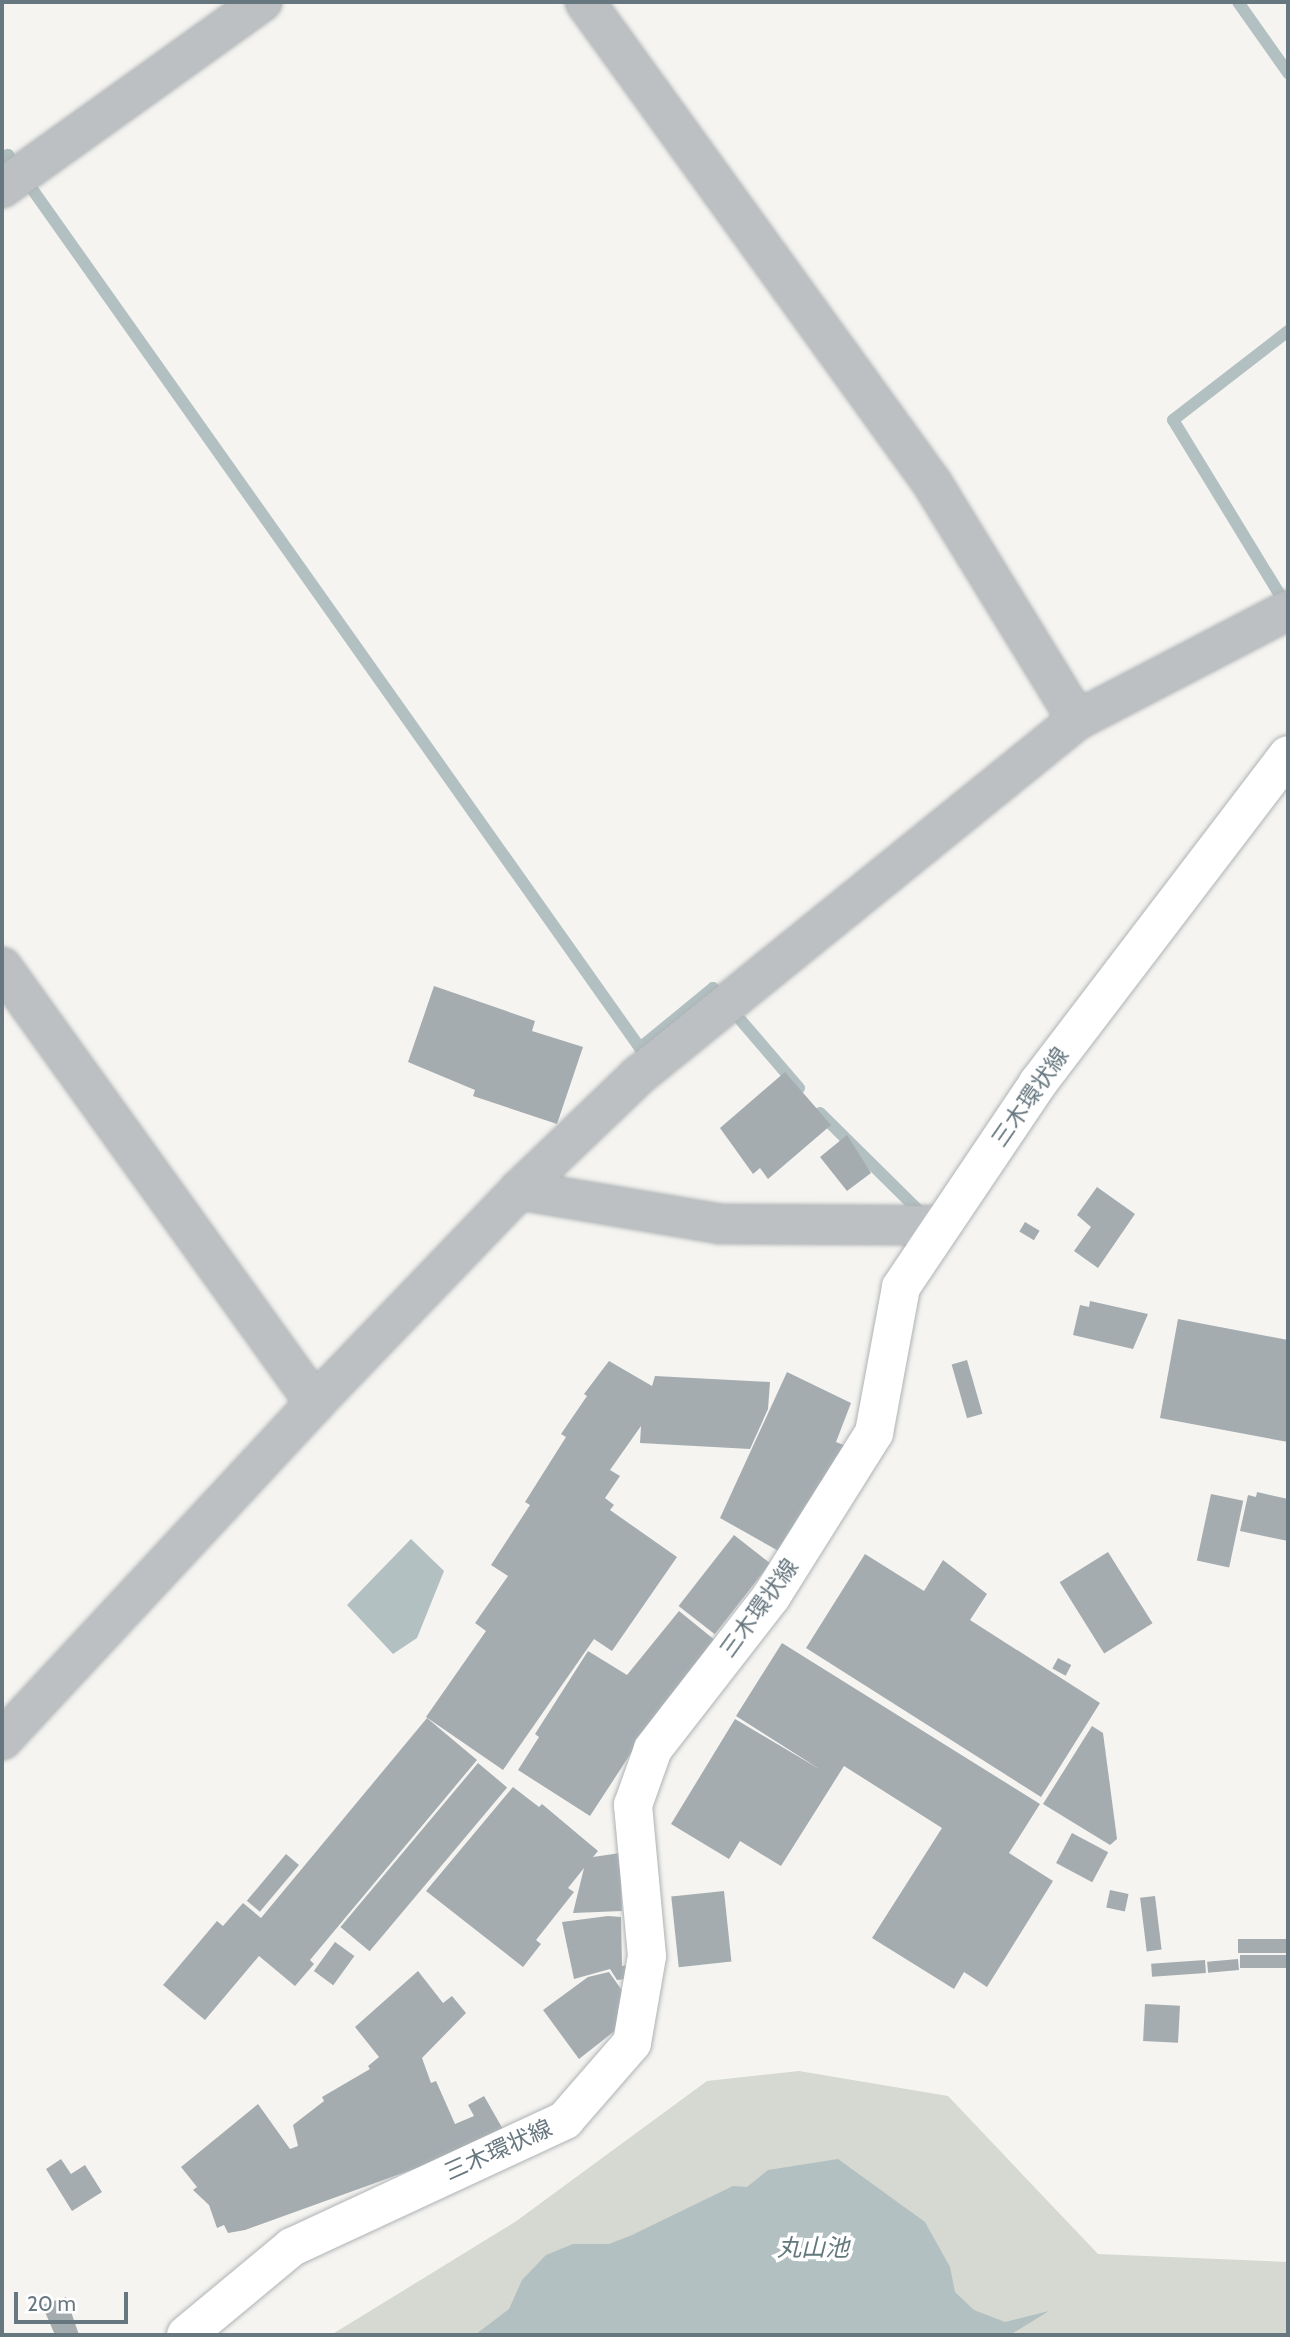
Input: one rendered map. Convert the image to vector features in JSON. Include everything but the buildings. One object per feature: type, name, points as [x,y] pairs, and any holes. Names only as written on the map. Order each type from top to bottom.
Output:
[{"type":"main road","name":"三木環状線","points":[[186,2335],[292,2247],[565,2120],[632,2043],[647,1956],[634,1805],[653,1749],[771,1597],[874,1433],[901,1286],[1038,1083],[1288,755]]},
{"type":"street","points":[[2,188],[262,2]]},
{"type":"street","points":[[585,2],[932,483],[1077,720]]},
{"type":"street","points":[[2,1740],[315,1403],[519,1191],[639,1075],[1077,720],[1288,610]]},
{"type":"street","points":[[2,967],[315,1403]]},
{"type":"street","points":[[519,1191],[719,1224],[941,1226]]},
{"type":"shaded area","points":[[799,2071],[948,2096],[1098,2254],[1288,2262],[1288,2335],[331,2335],[515,2222],[707,2081]]},
{"type":"water","points":[[411,1539],[444,1571],[417,1638],[393,1654],[347,1605]]},
{"type":"water","name":"丸山池","points":[[838,2159],[925,2222],[950,2267],[955,2292],[974,2310],[1005,2322],[1049,2311],[1010,2335],[475,2335],[509,2309],[522,2280],[546,2255],[573,2244],[609,2244],[733,2186],[747,2187],[768,2170]]},
{"type":"waterway","points":[[1238,2],[1288,73]]},
{"type":"waterway","points":[[2,160],[8,155],[640,1048],[713,988],[799,1088]]},
{"type":"waterway","points":[[1280,595],[1173,420],[1288,331]]},
{"type":"waterway","points":[[820,1113],[919,1211]]}]
